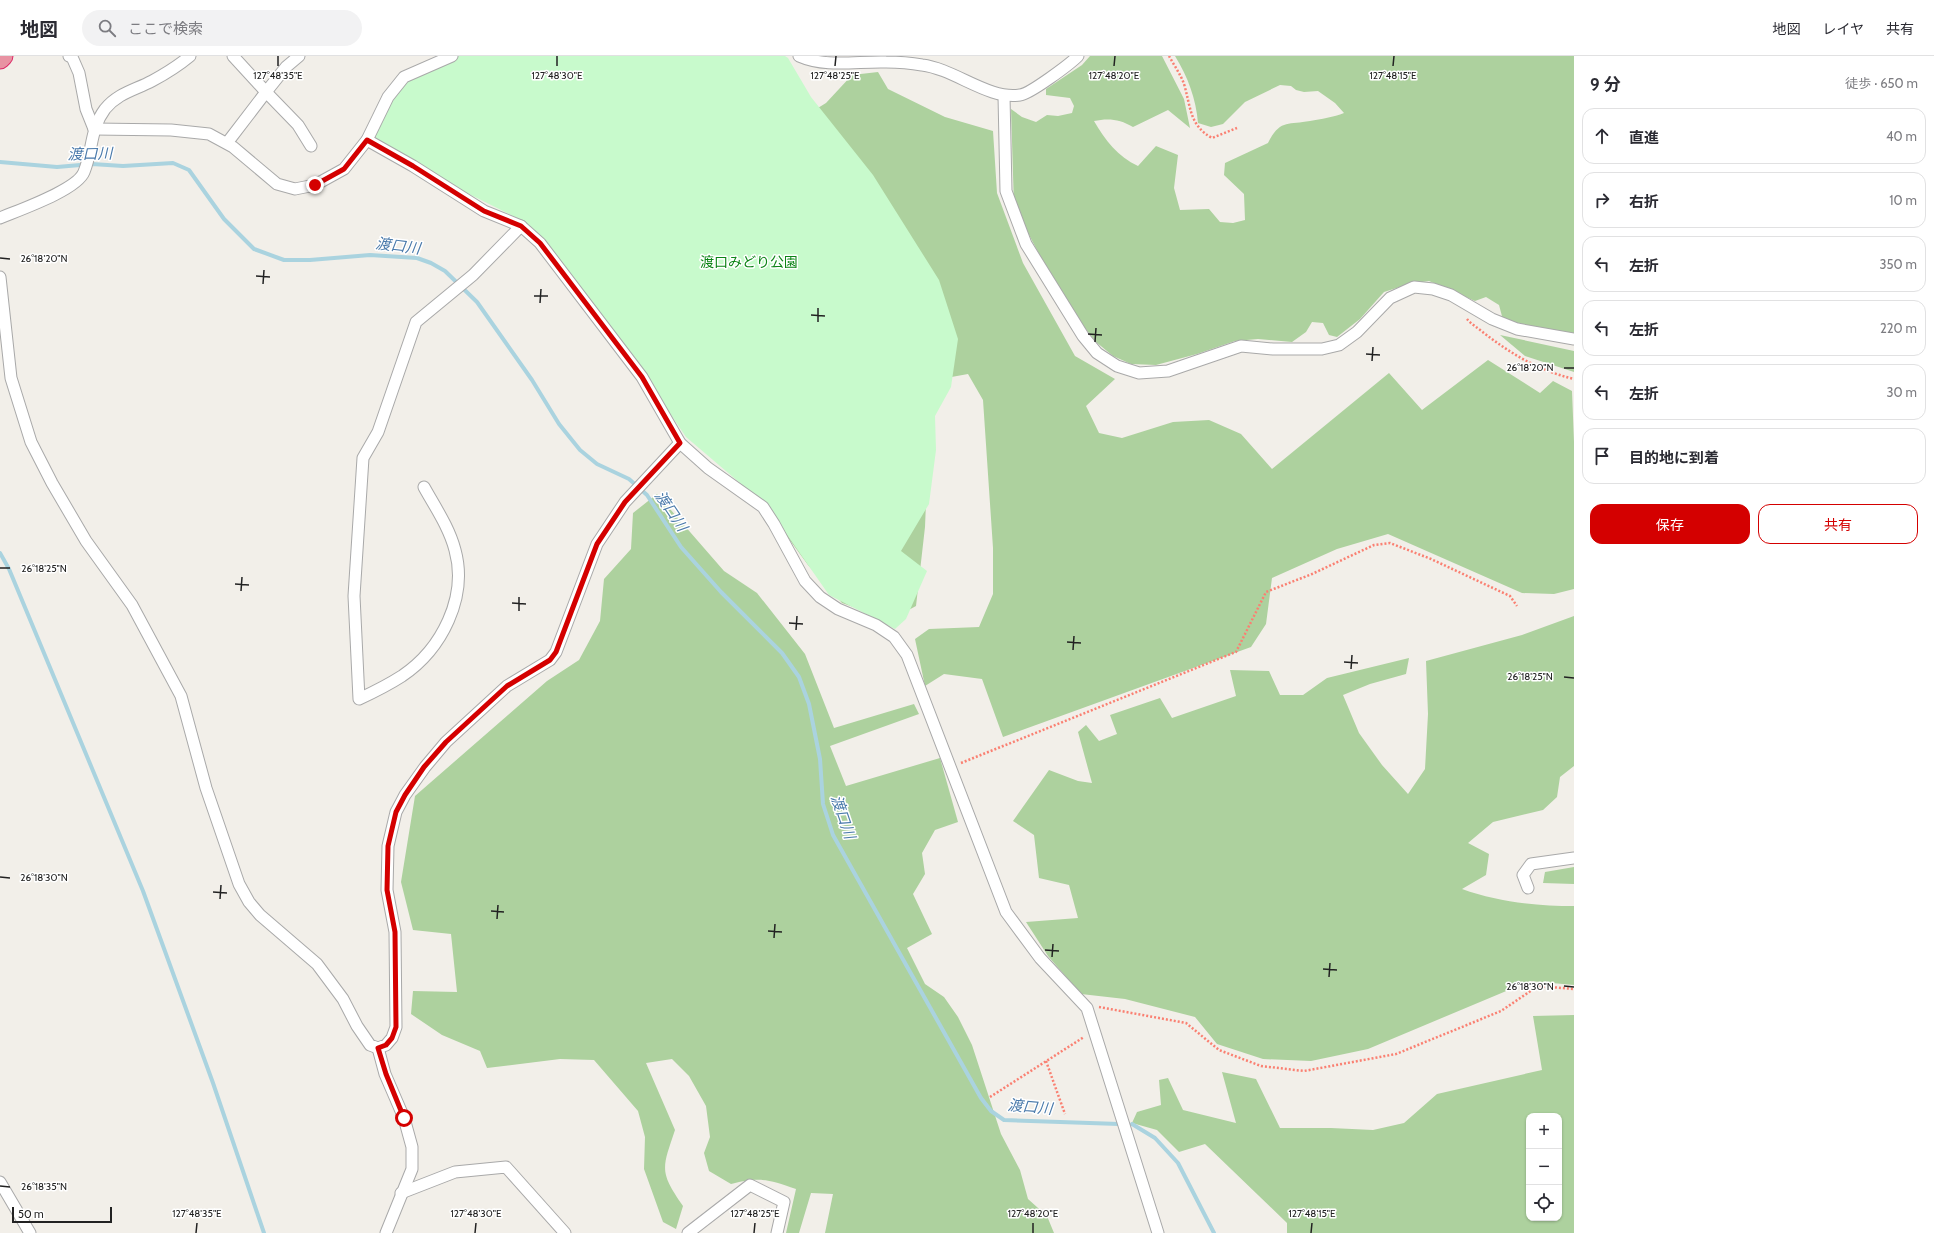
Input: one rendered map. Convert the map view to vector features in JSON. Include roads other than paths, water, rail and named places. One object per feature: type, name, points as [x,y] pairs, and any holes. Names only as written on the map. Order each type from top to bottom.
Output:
[{"type":"highway","points":[[0,59],[3,56]]},
{"type":"street","points":[[69,56],[72,57],[79,72],[86,109],[94,128]]},
{"type":"street","points":[[0,218],[49,198],[80,179],[84,171],[94,128],[105,109],[118,96],[134,87],[151,82],[177,60],[190,56]]},
{"type":"street","points":[[233,56],[298,125],[311,146]]},
{"type":"street","points":[[227,143],[286,67],[299,56]]},
{"type":"street","points":[[94,128],[171,130],[209,134],[227,143],[277,184],[295,189],[315,185],[344,169],[367,140],[388,97],[404,77],[452,56]]},
{"type":"street","points":[[799,56],[809,60],[830,63],[886,62],[924,65],[951,73],[1004,96],[1022,95],[1070,64],[1078,56]]},
{"type":"street","points":[[1004,96],[1006,190],[1026,244],[1083,336],[1098,353],[1117,366],[1139,372],[1168,371],[1241,346],[1273,349],[1322,349],[1339,345],[1357,332],[1390,298],[1414,287],[1433,289],[1452,295],[1492,319],[1517,329],[1574,339]]},
{"type":"street","points":[[367,140],[413,166],[484,211],[521,226],[540,243],[642,377],[680,443],[708,468],[763,507],[774,524],[804,581],[820,597],[838,609],[876,625],[894,637],[907,654],[952,767],[1006,912],[1040,958],[1087,1008],[1155,1232]]},
{"type":"street","points":[[424,487],[446,528],[455,550],[458,571],[456,602],[447,624],[428,653],[403,675],[381,689],[359,699],[354,596],[363,458],[378,432],[416,322],[473,275],[521,226]]},
{"type":"street","points":[[0,277],[11,378],[31,442],[52,483],[86,541],[132,605],[181,696],[206,788],[239,884],[249,902],[260,915],[317,964],[343,999],[357,1026],[370,1045],[378,1048],[386,1045],[395,1029],[395,932],[387,890],[388,846],[396,812],[405,795],[424,767],[446,742],[507,686],[550,660],[556,652],[597,544],[625,502],[680,443]]},
{"type":"street","points":[[1528,888],[1523,875],[1531,864],[1574,858]]},
{"type":"street","points":[[378,1048],[386,1074],[404,1118],[412,1147],[412,1169],[386,1233]]},
{"type":"street","points":[[401,1193],[455,1172],[506,1167],[566,1233]]},
{"type":"street","points":[[0,1182],[30,1233]]},
{"type":"street","points":[[688,1233],[750,1185],[784,1202],[777,1233]]},
{"type":"waterway","name":"渡口川","points":[[0,162],[57,167],[92,164],[123,166],[173,163],[189,170],[224,219],[254,249],[284,260],[310,260],[370,255],[417,258],[431,263],[445,271],[477,302],[532,380],[559,424],[580,450],[597,464],[629,479],[647,495],[681,547],[721,592],[782,653],[799,677],[809,704],[820,759],[823,804],[833,835],[981,1098],[991,1111],[1004,1120],[1119,1124]]},
{"type":"waterway","points":[[0,553],[9,569],[143,891],[213,1083],[264,1233]]},
{"type":"waterway","name":"渡口川","points":[[1132,1124],[1155,1138],[1178,1163],[1214,1233]]},
{"type":"park label","name":"渡口みどり公園","points":[[749,262]]}]
